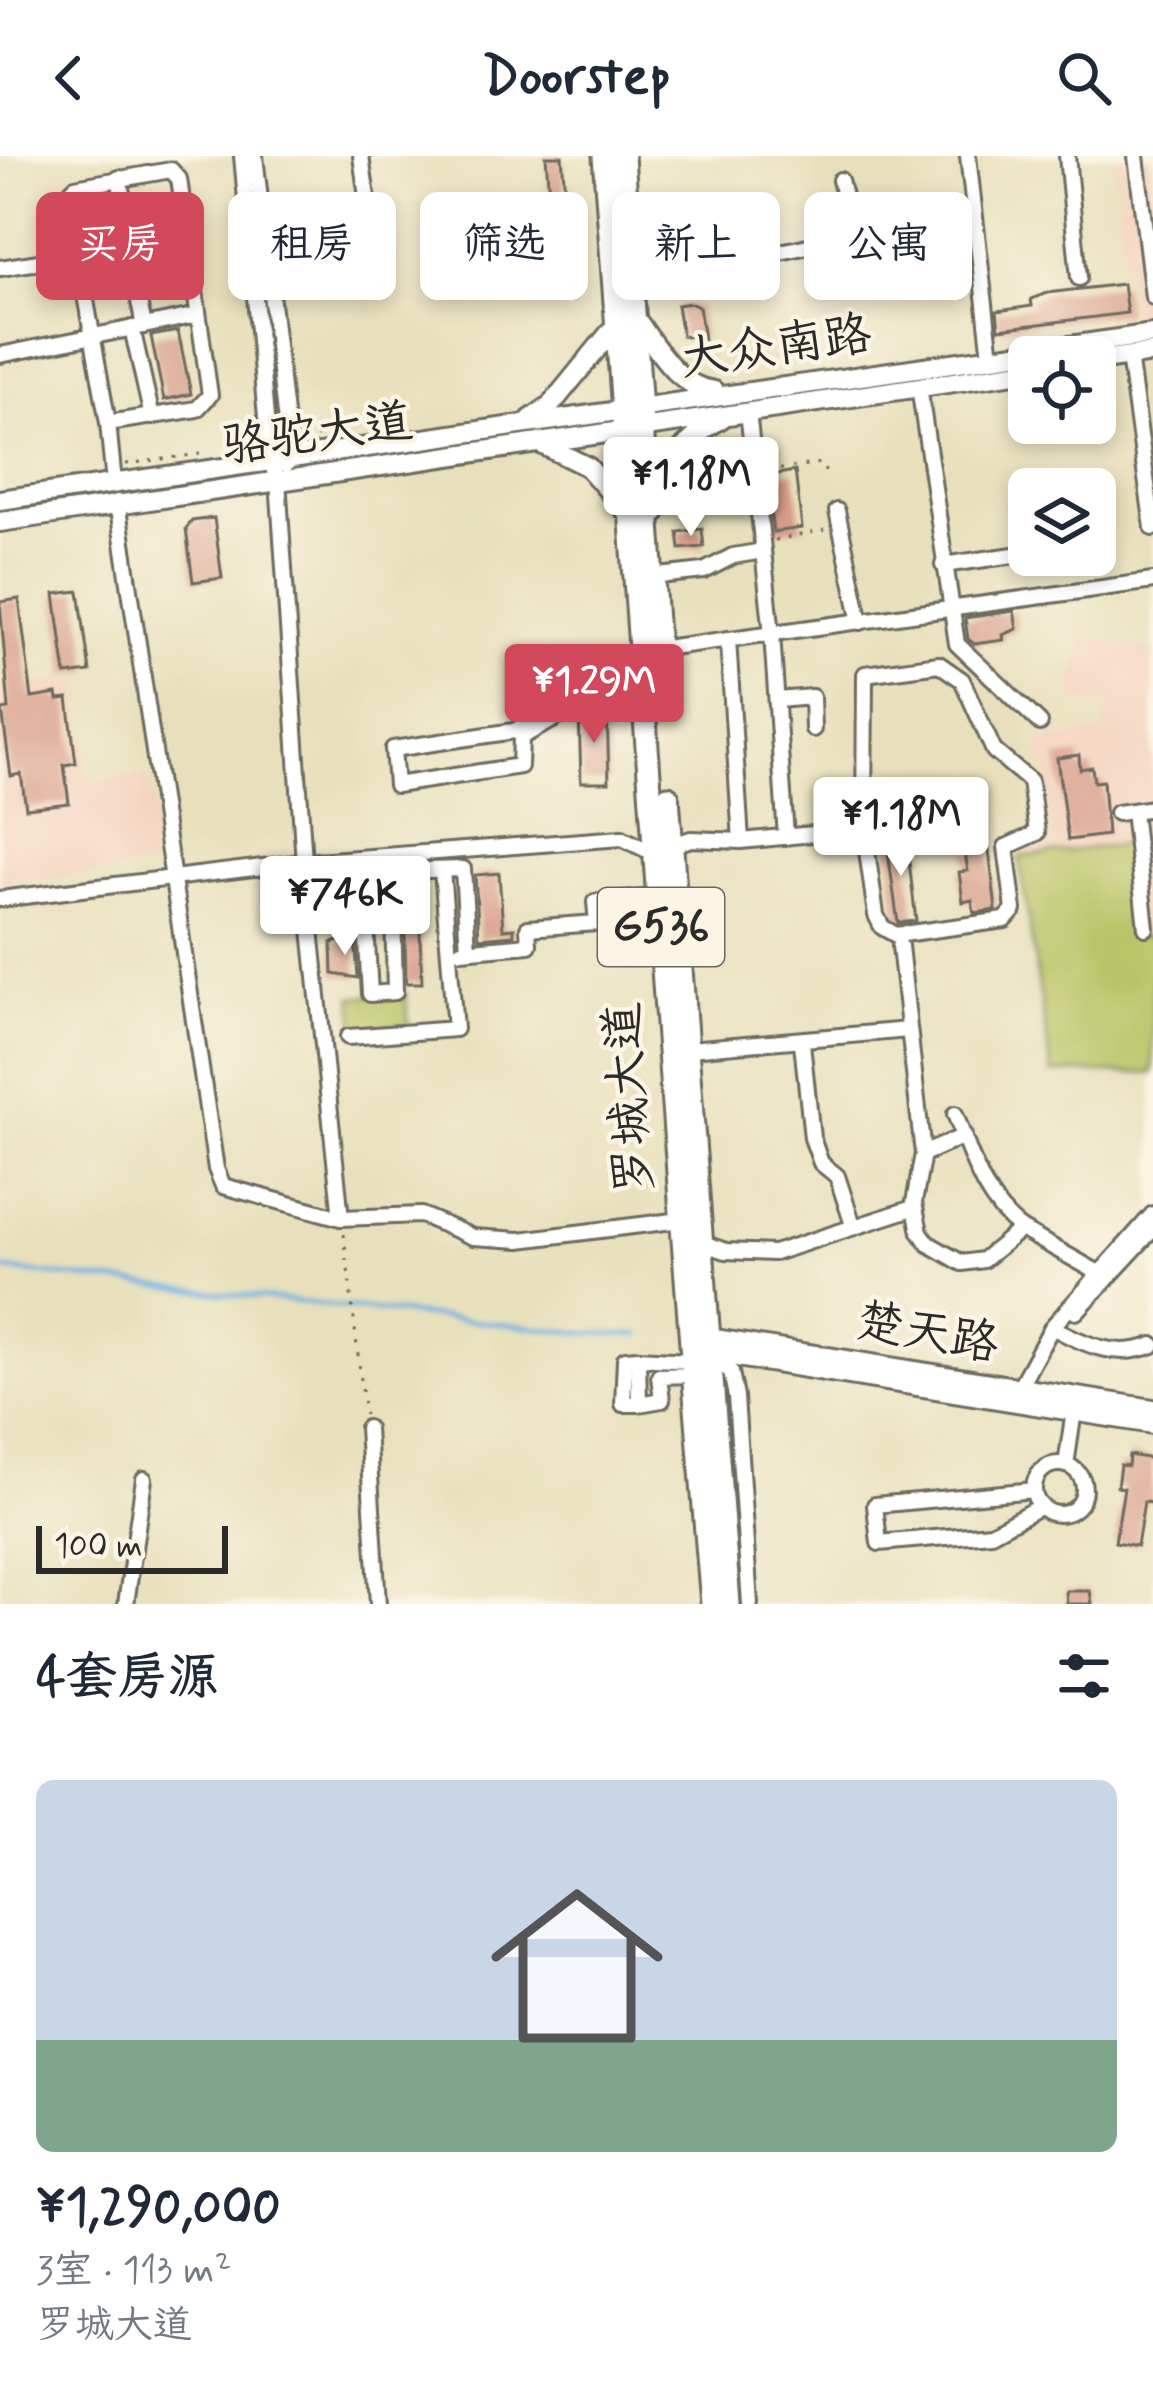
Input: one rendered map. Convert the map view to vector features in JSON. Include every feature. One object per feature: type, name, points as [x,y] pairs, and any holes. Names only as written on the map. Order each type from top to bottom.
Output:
[{"type":"highway","name":"罗城大道","points":[[604,156],[625,320],[657,669],[664,850],[689,1049],[702,1244],[696,1352],[712,1604]]},
{"type":"highway","name":"罗城大道","points":[[622,156],[625,192]]},
{"type":"highway","name":"罗城大道","points":[[625,320],[627,300]]},
{"type":"highway","name":"罗城大道","points":[[634,418],[633,519],[657,669]]},
{"type":"highway","name":"罗城大道","points":[[664,850],[659,896],[680,1220],[729,1604]]},
{"type":"main road","points":[[526,421],[550,406],[625,320],[676,373],[737,405]]},
{"type":"main road","name":"大众南路","points":[[737,405],[1153,334]]},
{"type":"main road","points":[[1116,358],[1153,353]]},
{"type":"main road","name":"大众南路","points":[[634,418],[1008,373]]},
{"type":"main road","points":[[657,669],[655,492],[700,430],[737,405]]},
{"type":"main road","name":"骆驼大道","points":[[279,466],[536,442],[634,418]]},
{"type":"main road","name":"骆驼大道","points":[[0,522],[116,493],[526,421],[634,418]]},
{"type":"main road","points":[[536,442],[588,466],[633,519]]},
{"type":"main road","name":"骆驼大道","points":[[0,500],[116,493]]},
{"type":"main road","name":"楚天路","points":[[696,1352],[1022,1397],[1153,1424]]},
{"type":"main road","name":"楚天路","points":[[1075,1406],[1153,1409]]},
{"type":"street","points":[[242,156],[279,466]]},
{"type":"street","points":[[255,156],[304,862],[341,1218]]},
{"type":"street","points":[[362,156],[367,192]]},
{"type":"street","points":[[968,156],[991,358]]},
{"type":"street","points":[[1066,156],[1079,278]]},
{"type":"street","points":[[1136,156],[1153,297]]},
{"type":"street","points":[[70,192],[164,169],[176,173],[179,192]]},
{"type":"street","points":[[119,178],[121,192]]},
{"type":"street","points":[[780,252],[854,236],[839,180]]},
{"type":"street","points":[[0,268],[36,263]]},
{"type":"street","points":[[85,300],[108,423],[216,1169],[223,1186],[341,1218],[421,1215],[473,1237],[520,1240],[680,1220]]},
{"type":"street","points":[[135,300],[152,416]]},
{"type":"street","points":[[108,423],[197,410],[208,401],[197,300]]},
{"type":"street","points":[[0,355],[199,315]]},
{"type":"street","points":[[1129,356],[1146,424],[1153,528]]},
{"type":"street","points":[[919,386],[948,610],[957,644],[1040,723]]},
{"type":"street","points":[[737,405],[754,472],[778,700],[786,837]]},
{"type":"street","points":[[839,519],[861,622]]},
{"type":"street","points":[[658,577],[704,572],[762,546]]},
{"type":"street","points":[[943,565],[1008,556]]},
{"type":"street","points":[[565,704],[568,712],[521,737],[520,766],[395,785],[393,749],[514,731],[565,704],[728,639],[1153,581]]},
{"type":"street","points":[[728,639],[741,841]]},
{"type":"street","points":[[948,665],[962,680],[994,751],[1030,782],[1037,833],[1006,847],[1014,910],[1004,920],[937,931],[896,935],[882,928],[864,829],[866,674],[948,665]]},
{"type":"street","points":[[778,700],[812,697],[814,729]]},
{"type":"street","points":[[1146,928],[1125,812],[1153,808]]},
{"type":"street","points":[[0,898],[304,862],[622,838],[664,850],[692,839],[741,841],[864,829]]},
{"type":"street","points":[[392,868],[395,992],[370,994],[363,872],[392,868],[463,869],[468,950]]},
{"type":"street","points":[[348,1037],[455,1029],[442,870]]},
{"type":"street","points":[[449,952],[530,946],[528,928],[597,923],[595,902],[659,896]]},
{"type":"street","points":[[900,946],[923,1154],[914,1203],[920,1232],[929,1244],[962,1262],[983,1260],[1022,1229]]},
{"type":"street","points":[[689,1049],[802,1043],[909,1030]]},
{"type":"street","points":[[802,1043],[812,1138],[821,1163],[837,1176],[853,1225]]},
{"type":"street","points":[[956,1114],[998,1211],[1099,1277]]},
{"type":"street","points":[[923,1154],[964,1136]]},
{"type":"street","points":[[702,1244],[726,1251],[774,1253],[853,1225],[892,1218],[914,1203]]},
{"type":"street","points":[[1022,1397],[1056,1329],[1153,1214]]},
{"type":"street","points":[[1099,1277],[1153,1229]]},
{"type":"street","points":[[1056,1329],[1092,1348],[1139,1351],[1153,1346]]},
{"type":"street","points":[[696,1352],[658,1376],[662,1400],[639,1404],[638,1358],[696,1352],[731,1372],[750,1604]]},
{"type":"street","points":[[1066,1465],[1075,1406]]},
{"type":"street","points":[[367,1428],[378,1604]]},
{"type":"street","points":[[1041,1506],[1034,1490],[1044,1469],[1066,1465]]},
{"type":"street","points":[[1034,1490],[875,1505],[879,1544],[992,1533],[1041,1506],[1065,1513],[1079,1504],[1083,1480],[1066,1465]]},
{"type":"street","points":[[126,1604],[144,1479]]},
{"type":"path","points":[[754,472],[820,463],[829,477]]},
{"type":"path","points":[[762,546],[839,519]]},
{"type":"path","points":[[341,1218],[355,1294],[367,1428]]},
{"type":"shaded area","points":[[1113,156],[1147,156],[1153,195],[1153,320],[1132,323]]},
{"type":"shaded area","points":[[1080,639],[1153,651],[1153,1073],[1052,1073],[1017,848],[1053,842],[1038,740],[1104,733],[1106,705],[1071,698]]},
{"type":"shaded area","points":[[78,677],[90,780],[148,775],[165,865],[0,883],[0,690]]},
{"type":"green space","points":[[1126,844],[1137,937],[1153,935],[1153,1073],[1052,1073],[1019,857]]},
{"type":"green space","points":[[405,992],[409,1024],[356,1029],[353,997]]},
{"type":"building","points":[[546,156],[562,156],[565,192],[549,192]]},
{"type":"building","points":[[1123,284],[1127,313],[999,329],[997,311],[1032,306],[1031,299],[1047,293]]},
{"type":"building","points":[[677,305],[699,307],[704,339],[682,336]]},
{"type":"building","points":[[178,331],[191,394],[164,400],[151,336]]},
{"type":"building","points":[[795,471],[802,528],[773,532],[766,476]]},
{"type":"building","points":[[214,518],[222,578],[193,582],[186,529],[192,521]]},
{"type":"building","points":[[702,529],[704,547],[680,549],[678,532]]},
{"type":"building","points":[[79,591],[90,672],[66,675],[55,594]]},
{"type":"building","points":[[19,599],[32,698],[57,694],[58,700],[68,699],[76,763],[64,765],[69,803],[26,808],[21,774],[11,776],[2,710],[9,709],[0,602]]},
{"type":"building","points":[[1014,611],[1017,629],[1003,635],[1004,640],[974,644],[968,639],[965,618]]},
{"type":"building","points":[[607,707],[609,782],[581,782],[579,713]]},
{"type":"building","points":[[1079,755],[1080,769],[1092,767],[1094,782],[1103,781],[1107,835],[1068,840],[1057,758]]},
{"type":"building","points":[[906,836],[916,921],[898,923],[886,838]]},
{"type":"building","points":[[989,850],[996,910],[974,913],[972,900],[963,902],[959,872],[968,871],[965,853]]},
{"type":"building","points":[[333,873],[352,873],[354,913],[326,910],[325,879]]},
{"type":"building","points":[[499,873],[503,929],[514,928],[514,935],[479,938],[475,875]]},
{"type":"building","points":[[404,882],[418,882],[422,983],[406,983]]},
{"type":"building","points":[[355,937],[358,978],[333,974],[332,943]]},
{"type":"building","points":[[1129,1455],[1153,1459],[1152,1503],[1144,1502],[1137,1546],[1115,1542],[1124,1488],[1117,1487],[1120,1465],[1128,1466]]},
{"type":"building","points":[[1066,1591],[1090,1591],[1092,1604],[1067,1604]]},
{"type":"waterway","points":[[0,1269],[582,1333],[640,1335]]}]
